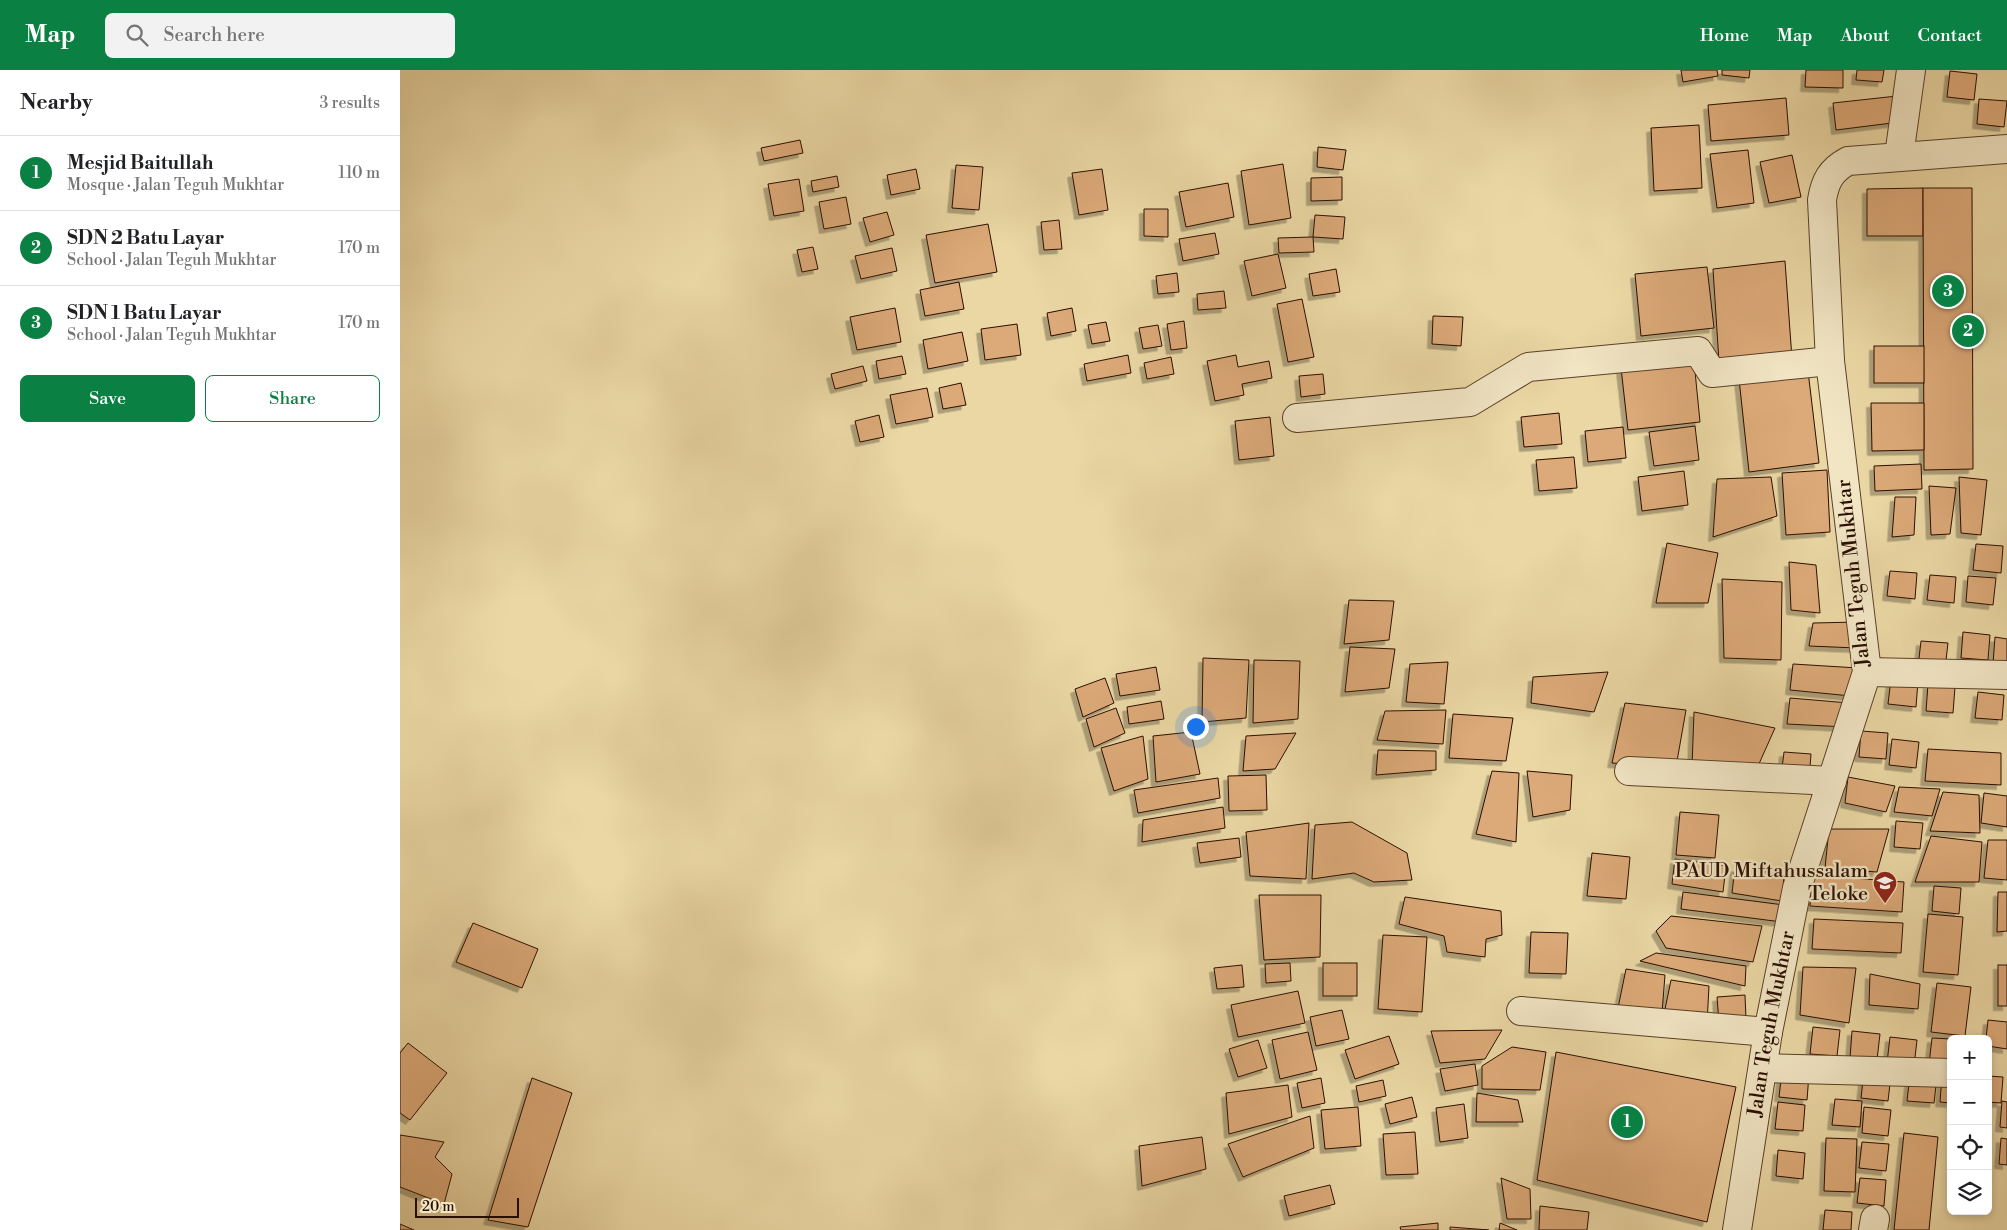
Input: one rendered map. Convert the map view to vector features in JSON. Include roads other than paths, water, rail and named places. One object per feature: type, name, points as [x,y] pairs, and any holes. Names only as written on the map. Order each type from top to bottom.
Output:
[{"type":"street","points":[[1898,156],[1911,70]]},
{"type":"street","name":"Jalan Teguh Mukhtar","points":[[1738,1230],[1768,1032],[1797,888],[1867,672],[1830,361],[1822,200],[1825,181],[1837,167],[1848,161],[2007,149]]},
{"type":"street","points":[[1297,418],[1470,402],[1528,367],[1698,350],[1712,373],[1830,361]]},
{"type":"street","points":[[1867,672],[2007,675]]},
{"type":"street","points":[[1629,771],[1832,781]]},
{"type":"street","points":[[1522,1011],[1768,1032]]},
{"type":"street","points":[[1763,1068],[1947,1073]]},
{"type":"place","name":"SDN 1 Batu Layar","points":[[1948,291]]},
{"type":"place","name":"SDN 2 Batu Layar","points":[[1968,331]]},
{"type":"place","name":"PAUD Miftahussalam Teloke","points":[[1885,904]]},
{"type":"place","name":"Mesjid Baitullah","points":[[1627,1122]]}]
